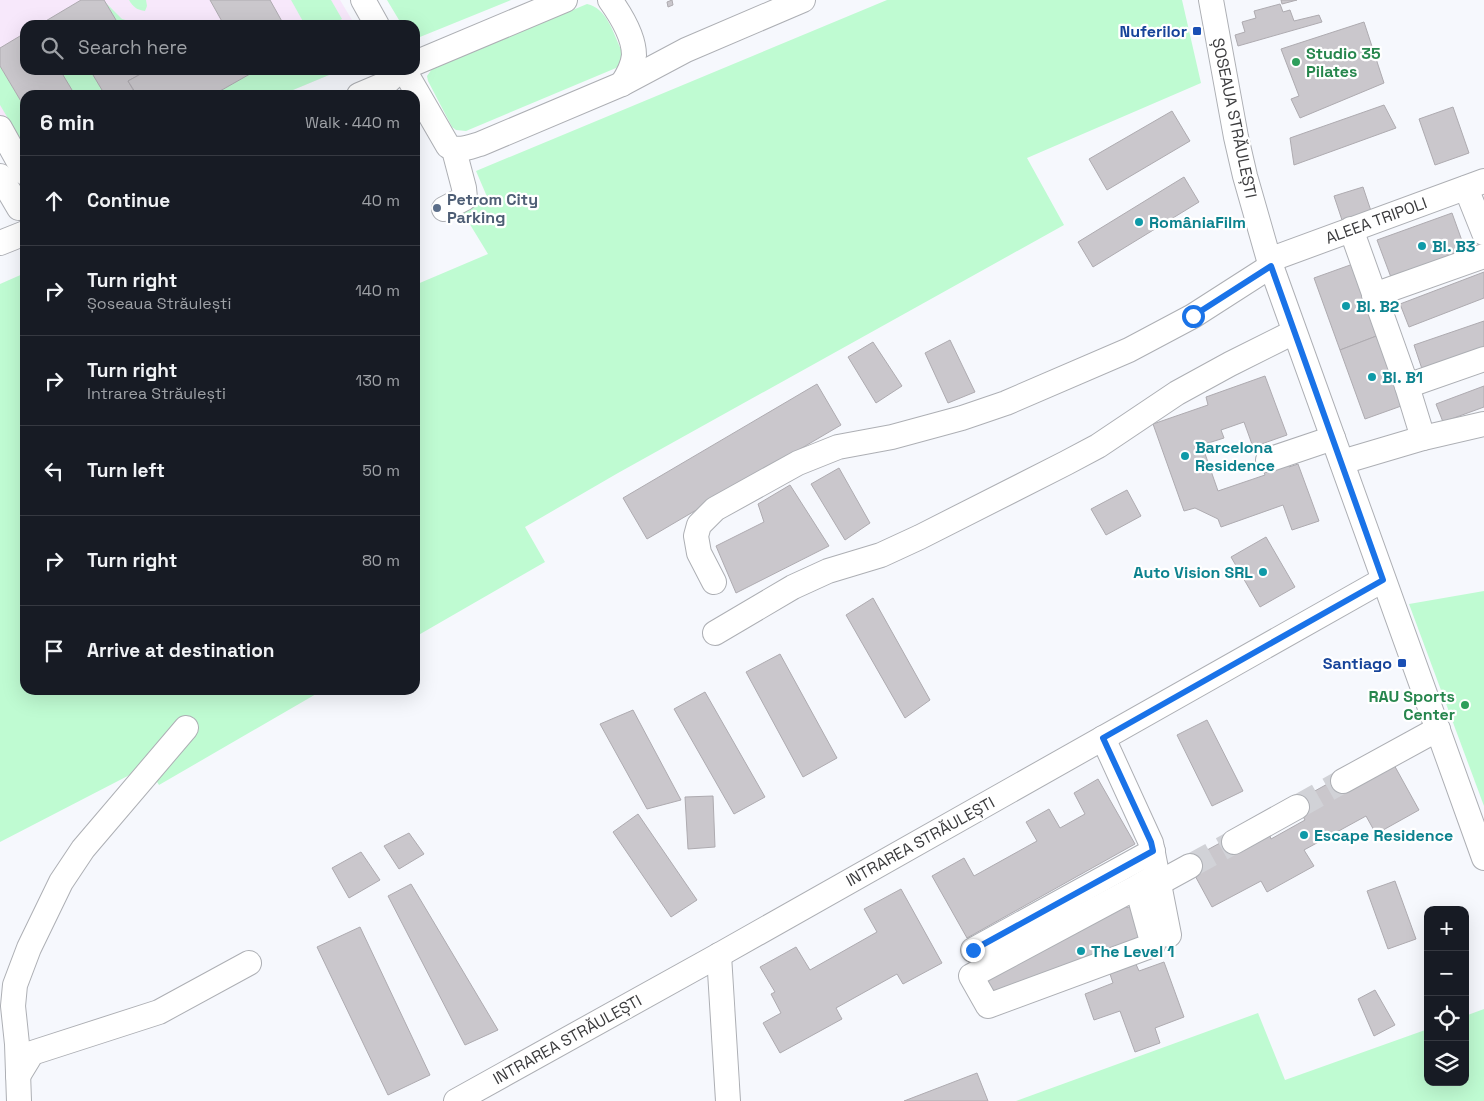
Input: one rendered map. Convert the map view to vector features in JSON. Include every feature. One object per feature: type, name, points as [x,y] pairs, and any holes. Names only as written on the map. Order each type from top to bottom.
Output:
[{"type":"street","points":[[363,0],[375,20]]},
{"type":"street","points":[[420,61],[565,0]]},
{"type":"street","points":[[610,0],[627,30],[634,54],[631,68],[622,84]]},
{"type":"street","points":[[454,150],[480,144],[622,84],[686,50],[803,0]]},
{"type":"street","name":"ȘOSEAUA STRĂULEȘTI","points":[[1211,0],[1236,137],[1270,263],[1484,858]]},
{"type":"street","points":[[627,30],[648,46],[668,50],[686,50]]},
{"type":"street","points":[[371,90],[385,84],[396,75]]},
{"type":"street","points":[[405,75],[414,90]]},
{"type":"street","points":[[420,100],[448,146],[454,150],[464,188],[465,198],[444,209]]},
{"type":"street","points":[[0,128],[20,164]]},
{"type":"street","points":[[0,176],[19,208]]},
{"type":"street","points":[[1475,185],[1484,233]]},
{"type":"street","name":"ALEEA TRIPOLI","points":[[714,582],[700,553],[696,536],[700,525],[715,509],[798,463],[838,448],[892,437],[1006,404],[1129,350],[1193,316],[1270,263],[1351,230],[1475,185]]},
{"type":"street","points":[[1351,230],[1424,438]]},
{"type":"street","points":[[0,244],[20,235]]},
{"type":"street","points":[[1374,295],[1484,256]]},
{"type":"street","points":[[715,633],[794,587],[828,571],[889,552],[1066,463],[1098,446],[1177,393],[1294,332]]},
{"type":"street","points":[[1407,386],[1484,359]]},
{"type":"street","points":[[1342,462],[1424,438],[1484,424]]},
{"type":"street","points":[[1268,460],[1333,438]]},
{"type":"street","name":"INTRAREA STRĂULEȘTI","points":[[456,1101],[720,955],[1383,580]]},
{"type":"street","points":[[19,1101],[17,1044],[13,1006],[15,985],[44,917],[61,882],[83,849],[186,728]]},
{"type":"street","points":[[1343,781],[1438,729]]},
{"type":"street","points":[[1103,738],[1151,842],[1153,851],[1151,882],[1153,944],[988,1006],[971,976],[1151,882],[1190,866]]},
{"type":"street","points":[[1234,842],[1297,807]]},
{"type":"street","points":[[973,950],[1153,851]]},
{"type":"street","points":[[1151,882],[1169,935]]},
{"type":"street","points":[[720,955],[728,1101]]},
{"type":"street","points":[[18,1076],[32,1053],[159,1012],[249,963]]},
{"type":"shaded area","points":[[0,0],[340,0],[352,20],[20,20],[20,75],[329,75],[293,90],[20,90],[20,183],[0,146]]},
{"type":"green space","points":[[129,0],[146,0],[147,6],[145,11],[136,8]]},
{"type":"green space","points":[[291,0],[331,0],[342,19],[340,20],[302,20]]},
{"type":"green space","points":[[387,0],[511,0],[420,37],[420,20],[399,20]]},
{"type":"green space","points":[[887,0],[1182,0],[1201,83],[1027,158],[1064,225],[618,473],[525,527],[545,562],[420,634],[420,283],[488,254],[463,213],[488,199],[476,171]]},
{"type":"green space","points":[[105,2],[125,20],[116,20]]},
{"type":"green space","points":[[587,4],[600,10],[612,29],[621,49],[620,61],[616,68],[466,131],[456,130],[452,127],[428,81],[427,76],[432,69]]},
{"type":"green space","points":[[0,66],[20,100],[20,139],[0,105]]},
{"type":"green space","points":[[63,75],[93,75],[102,90],[72,90]]},
{"type":"green space","points":[[248,75],[329,75],[293,90],[222,90]]},
{"type":"green space","points":[[20,275],[20,695],[314,695],[159,785],[147,766],[0,842],[0,284]]},
{"type":"green space","name":"RAU Sports Center","points":[[1484,591],[1484,806],[1409,604]]},
{"type":"green space","points":[[1484,1009],[1484,1101],[1016,1101],[1258,1013],[1285,1080],[1424,1030],[1424,1086],[1469,1086],[1469,1015]]},
{"type":"building","points":[[81,0],[104,0],[116,20],[47,20]]},
{"type":"building","points":[[210,0],[270,0],[281,20],[221,20]]},
{"type":"building","points":[[672,0],[673,5],[668,7],[667,2]]},
{"type":"building","points":[[1281,0],[1297,0],[1282,4]]},
{"type":"building","points":[[1280,4],[1283,12],[1290,10],[1294,21],[1319,15],[1322,22],[1238,46],[1235,35],[1245,32],[1242,22],[1256,18],[1254,11]]},
{"type":"building","points":[[1364,22],[1384,83],[1300,118],[1291,99],[1299,96],[1281,49]]},
{"type":"building","points":[[20,36],[20,75],[63,75],[72,90],[20,90],[20,100],[0,66],[0,48]]},
{"type":"building","points":[[93,75],[139,75],[128,81],[133,90],[102,90]]},
{"type":"building","points":[[139,75],[248,75],[222,90],[134,90],[128,81]]},
{"type":"building","points":[[1384,105],[1396,128],[1294,165],[1290,138]]},
{"type":"building","points":[[1453,107],[1469,153],[1435,165],[1419,119]]},
{"type":"building","points":[[1172,111],[1190,141],[1107,190],[1089,159]]},
{"type":"building","name":"RomâniaFilm","points":[[1184,177],[1199,202],[1093,267],[1078,242]]},
{"type":"building","points":[[1363,187],[1372,214],[1343,223],[1334,196]]},
{"type":"building","name":"Bl. B3","points":[[1452,213],[1466,252],[1392,280],[1377,240]]},
{"type":"building","name":"Bl. B2","points":[[1353,264],[1379,335],[1340,350],[1314,278]]},
{"type":"building","points":[[1484,272],[1484,298],[1409,327],[1400,304]]},
{"type":"building","points":[[1484,321],[1484,348],[1422,369],[1414,345]]},
{"type":"building","name":"Bl. B1","points":[[1379,335],[1404,405],[1365,419],[1340,350]]},
{"type":"building","points":[[950,340],[975,392],[948,403],[925,353]]},
{"type":"building","points":[[873,342],[902,386],[876,403],[848,357]]},
{"type":"building","name":"Barcelona Residence","points":[[1265,376],[1287,435],[1253,447],[1244,422],[1221,430],[1224,438],[1202,445],[1218,491],[1265,475],[1262,467],[1286,459],[1289,467],[1298,464],[1319,521],[1292,530],[1283,505],[1221,527],[1218,519],[1195,508],[1184,511],[1153,424],[1208,405],[1206,397]]},
{"type":"building","points":[[817,384],[841,425],[647,539],[623,498]]},
{"type":"building","points":[[1484,386],[1484,407],[1443,422],[1436,404]]},
{"type":"building","points":[[839,468],[870,523],[845,540],[811,484]]},
{"type":"building","points":[[790,485],[829,546],[736,593],[716,546],[764,522],[758,504]]},
{"type":"building","points":[[1127,490],[1141,516],[1106,535],[1091,509]]},
{"type":"building","name":"Auto Vision SRL","points":[[1266,537],[1295,587],[1260,607],[1231,557]]},
{"type":"building","points":[[873,598],[930,700],[905,718],[846,615]]},
{"type":"building","points":[[780,654],[837,758],[803,777],[746,672]]},
{"type":"building","points":[[705,692],[765,797],[734,814],[674,709]]},
{"type":"building","points":[[633,710],[681,800],[647,809],[600,724]]},
{"type":"building","points":[[1207,720],[1243,791],[1212,806],[1177,735]]},
{"type":"building","name":"Escape Residence","points":[[1393,763],[1419,810],[1376,834],[1366,816],[1304,850],[1314,866],[1267,892],[1261,881],[1212,907],[1187,861],[1231,837],[1269,833],[1271,839],[1305,820],[1295,802],[1340,777]]},
{"type":"building","points":[[1098,779],[1135,844],[967,938],[932,876],[964,858],[974,876],[1037,841],[1026,822],[1049,809],[1060,828],[1085,814],[1074,793]]},
{"type":"building","points":[[713,796],[715,847],[688,849],[685,797]]},
{"type":"building","points":[[638,814],[697,900],[671,917],[613,832]]},
{"type":"building","points":[[409,833],[424,854],[399,869],[384,846]]},
{"type":"building","points":[[361,852],[380,880],[349,898],[332,868]]},
{"type":"building","points":[[1395,881],[1416,939],[1388,949],[1367,891]]},
{"type":"building","points":[[411,884],[498,1030],[465,1045],[388,896]]},
{"type":"building","points":[[901,889],[942,963],[903,984],[897,974],[836,1008],[842,1019],[780,1053],[763,1023],[781,1013],[771,994],[775,992],[760,967],[796,947],[810,970],[877,932],[864,909]]},
{"type":"building","name":"The Level 1","points":[[1125,902],[1127,908],[1135,904],[1147,943],[990,997],[980,981]]},
{"type":"building","points":[[360,927],[430,1075],[388,1095],[317,947]]},
{"type":"building","points":[[1135,962],[1139,971],[1164,962],[1184,1017],[1155,1028],[1160,1043],[1135,1052],[1120,1011],[1094,1020],[1085,994],[1113,983],[1109,971]]},
{"type":"building","points":[[1375,990],[1395,1025],[1374,1036],[1358,999]]},
{"type":"building","points":[[977,1073],[988,1101],[904,1101]]},
{"type":"tunnel","points":[[1297,807],[1343,781]]},
{"type":"tunnel","points":[[1190,866],[1234,842]]},
{"type":"place","name":"Nuferilor","points":[[1197,31]]},
{"type":"place","name":"Studio 35 Pilates","points":[[1296,62]]},
{"type":"place","name":"Petrom City Parking","points":[[437,208]]},
{"type":"place","name":"RomâniaFilm","points":[[1139,222]]},
{"type":"place","name":"Bl. B3","points":[[1422,246]]},
{"type":"place","name":"Bl. B2","points":[[1346,306]]},
{"type":"place","name":"Bl. B1","points":[[1372,377]]},
{"type":"place","name":"Barcelona Residence","points":[[1185,456]]},
{"type":"place","name":"Auto Vision SRL","points":[[1263,572]]},
{"type":"place","name":"Santiago","points":[[1402,663]]},
{"type":"place","name":"RAU Sports Center","points":[[1465,705]]},
{"type":"place","name":"Escape Residence","points":[[1304,835]]},
{"type":"place","name":"The Level 1","points":[[1081,951]]},
{"type":"route","points":[[973,950],[1153,851],[1151,842],[1103,738],[1383,580],[1271,266],[1193,316]]}]
